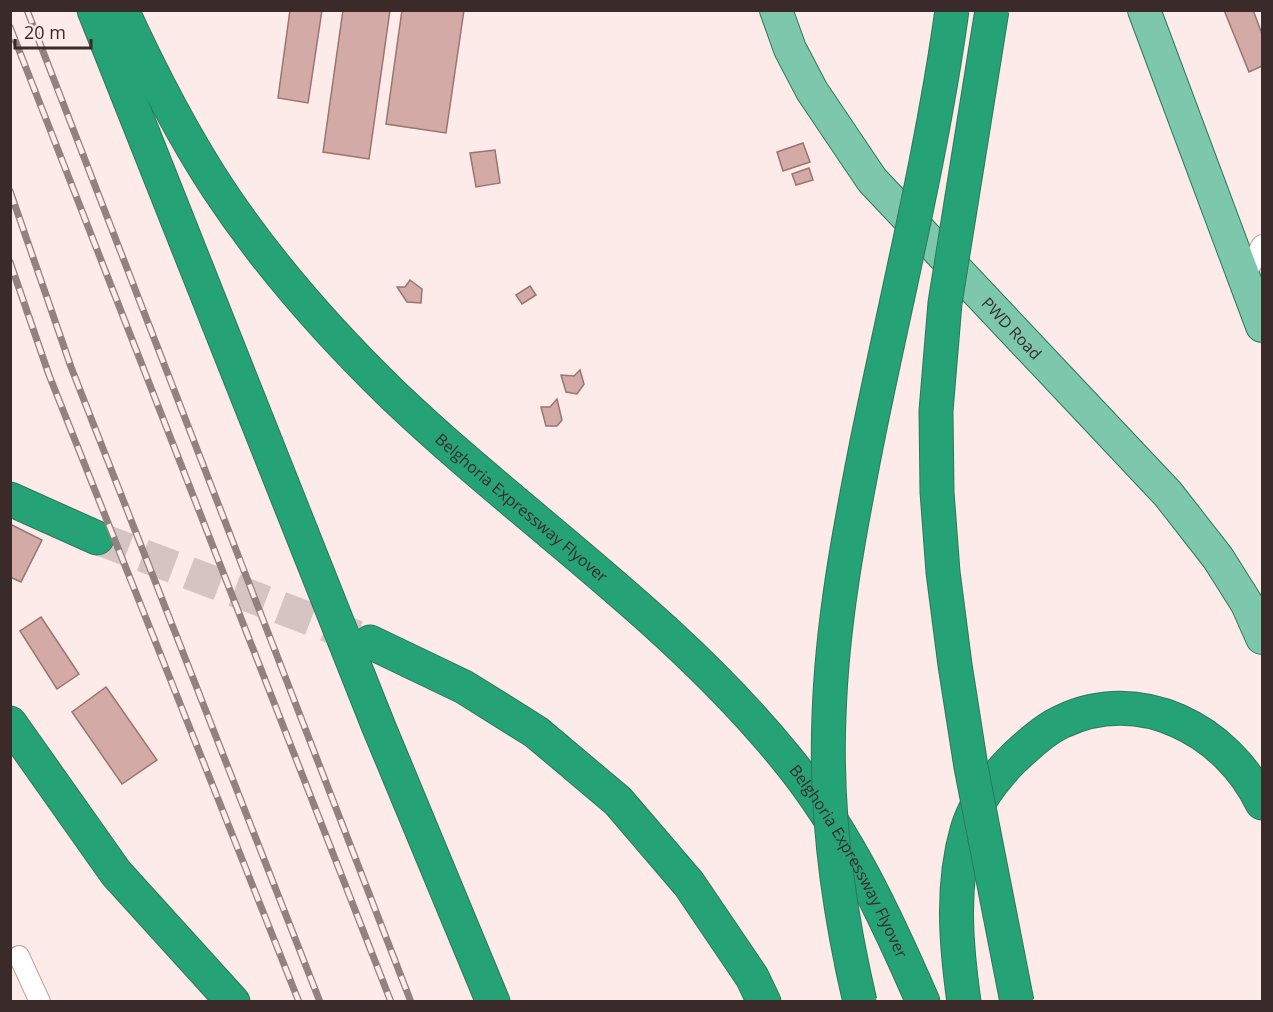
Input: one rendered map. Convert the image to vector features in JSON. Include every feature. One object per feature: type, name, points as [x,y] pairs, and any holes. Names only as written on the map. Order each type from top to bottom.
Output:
[{"type":"highway","points":[[94,10],[378,725],[494,1002]]},
{"type":"highway","name":"Belghoria Expressway Flyover","points":[[122,10],[164,96],[217,187],[276,268],[330,330],[392,394],[451,448],[618,587],[690,652],[789,762],[841,836],[889,926],[923,1002]]},
{"type":"highway","points":[[860,1002],[837,894],[830,796],[829,717],[835,628],[846,548],[927,152],[952,10]]},
{"type":"highway","points":[[992,10],[945,303],[936,411],[937,481],[943,572],[955,665],[971,767],[1017,1002]]},
{"type":"highway","points":[[10,499],[97,538]]},
{"type":"highway","points":[[370,642],[464,687],[536,732],[618,801],[689,884],[752,977],[764,1002]]},
{"type":"highway","points":[[964,1002],[955,923],[960,868],[968,828],[999,773],[1042,734],[1061,722],[1106,710],[1154,711],[1198,730],[1218,746],[1238,764],[1263,803]]},
{"type":"highway","points":[[10,723],[116,873],[233,1002]]},
{"type":"main road","name":"PWD Road","points":[[776,10],[790,49],[812,91],[872,180],[1168,494],[1218,558],[1247,604],[1263,638]]},
{"type":"main road","points":[[1144,10],[1263,326]]},
{"type":"street","points":[[1245,277],[1263,245]]},
{"type":"street","points":[[19,956],[40,1002]]},
{"type":"building","points":[[290,10],[322,10],[308,103],[278,98]]},
{"type":"building","points":[[343,10],[390,10],[369,159],[323,152]]},
{"type":"building","points":[[402,10],[464,10],[446,133],[386,124]]},
{"type":"building","points":[[1224,10],[1253,10],[1262,34],[1262,66],[1249,72]]},
{"type":"building","points":[[803,143],[810,162],[783,171],[777,152]]},
{"type":"building","points":[[495,150],[500,183],[476,187],[470,153]]},
{"type":"building","points":[[809,168],[813,180],[796,185],[792,174]]},
{"type":"building","points":[[410,280],[422,289],[421,303],[407,302],[397,287],[405,287]]},
{"type":"building","points":[[530,286],[536,295],[522,304],[516,295]]},
{"type":"building","points":[[580,370],[584,384],[577,394],[566,392],[561,375],[574,376]]},
{"type":"building","points":[[557,399],[562,420],[557,426],[546,426],[541,407],[550,407]]},
{"type":"building","points":[[10,524],[42,540],[21,582],[10,577]]},
{"type":"building","points":[[41,617],[79,674],[57,689],[20,631]]},
{"type":"building","points":[[106,687],[157,760],[122,784],[72,712]]},
{"type":"tunnel","points":[[97,538],[360,638]]},
{"type":"railway","points":[[27,10],[411,1002]]},
{"type":"railway","points":[[10,27],[391,1002]]},
{"type":"railway","points":[[10,191],[71,367],[320,1002]]},
{"type":"railway","points":[[10,262],[49,375],[299,1002]]}]
